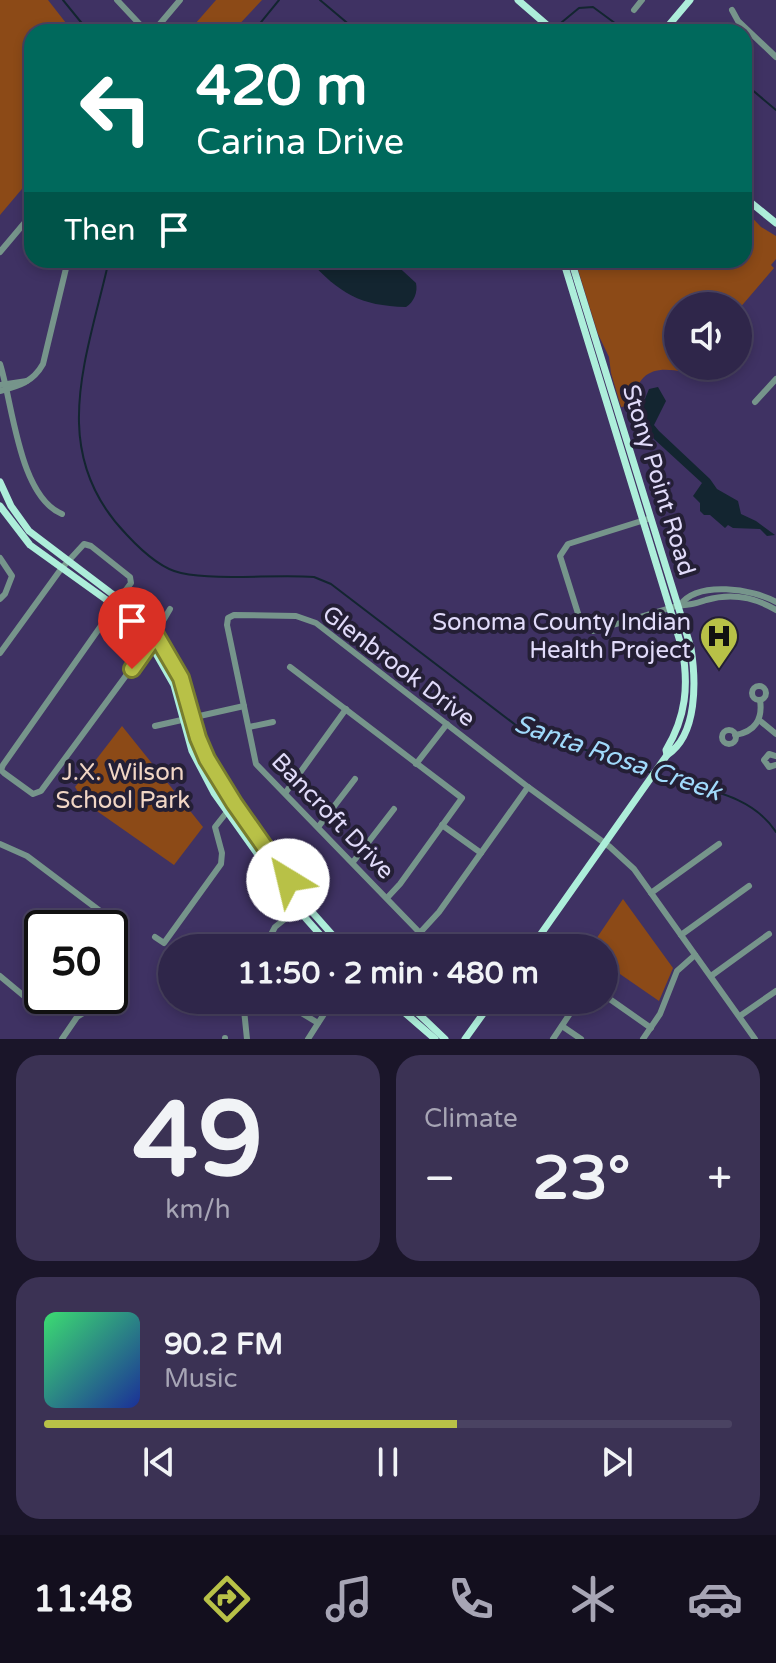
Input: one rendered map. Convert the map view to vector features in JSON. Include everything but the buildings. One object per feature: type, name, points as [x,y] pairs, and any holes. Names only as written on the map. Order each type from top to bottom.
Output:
[{"type":"main road","points":[[518,0],[546,24]]},
{"type":"main road","points":[[670,24],[690,0]]},
{"type":"main road","points":[[752,204],[776,223]]},
{"type":"main road","name":"Stony Point Road","points":[[541,934],[667,755],[666,750],[683,711],[687,680],[676,606],[566,268]]},
{"type":"main road","name":"Stony Point Road","points":[[573,268],[647,519]]},
{"type":"main road","points":[[0,482],[6,498],[29,531],[117,602],[150,643],[172,682],[195,759],[226,811],[296,909],[319,934]]},
{"type":"main road","points":[[0,506],[30,545],[61,569],[136,612],[156,635],[181,678],[207,759],[305,904],[332,934]]},
{"type":"main road","points":[[406,1014],[435,1039]]},
{"type":"main road","points":[[419,1014],[445,1039]]},
{"type":"main road","points":[[465,1039],[483,1014]]},
{"type":"street","points":[[117,0],[144,24]]},
{"type":"street","points":[[158,24],[180,0]]},
{"type":"street","points":[[634,10],[642,0]]},
{"type":"street","points":[[732,10],[741,24]]},
{"type":"street","points":[[752,34],[776,57]]},
{"type":"street","points":[[0,252],[24,224]]},
{"type":"street","points":[[4,387],[22,385],[38,373],[43,364],[66,268]]},
{"type":"street","points":[[0,364],[27,472],[50,509],[62,514]]},
{"type":"street","points":[[755,402],[776,379]]},
{"type":"street","points":[[647,519],[563,548],[560,556],[581,623],[586,628],[593,631],[720,596],[757,599],[776,610]]},
{"type":"street","points":[[0,653],[61,569],[84,544],[91,546],[130,577],[131,583],[1,770],[33,794],[41,791],[156,635],[170,609]]},
{"type":"street","points":[[0,558],[12,576],[0,599]]},
{"type":"street","points":[[676,606],[686,598],[729,588],[754,592],[776,602]]},
{"type":"street","name":"Glenbrook Drive","points":[[228,618],[234,615],[284,615],[316,623],[605,843],[628,863],[651,893],[755,1039]]},
{"type":"street","name":"Bancroft Drive","points":[[228,618],[252,756],[256,764],[420,933]]},
{"type":"street","points":[[290,667],[462,798],[387,898]]},
{"type":"street","points":[[735,735],[752,729],[759,720],[760,700]]},
{"type":"street","points":[[155,726],[244,706]]},
{"type":"street","points":[[286,792],[346,709]]},
{"type":"street","points":[[759,720],[776,734]]},
{"type":"street","points":[[249,727],[273,722]]},
{"type":"street","points":[[416,764],[447,724]]},
{"type":"street","points":[[776,755],[767,755],[764,760],[769,767],[776,765]]},
{"type":"street","points":[[319,826],[355,779]]},
{"type":"street","points":[[420,933],[439,912],[528,787]]},
{"type":"street","points":[[155,937],[164,943],[221,864],[222,853],[215,827],[234,803]]},
{"type":"street","points":[[353,862],[394,809]]},
{"type":"street","points":[[442,825],[481,853]]},
{"type":"street","points":[[0,844],[27,856],[99,910]]},
{"type":"street","points":[[651,893],[719,844]]},
{"type":"street","points":[[681,935],[749,886]]},
{"type":"street","points":[[271,934],[275,927],[305,904]]},
{"type":"street","points":[[711,976],[769,934]]},
{"type":"street","points":[[643,1039],[665,1004],[677,971],[695,955]]},
{"type":"street","points":[[0,976],[24,996]]},
{"type":"street","points":[[740,1016],[776,991]]},
{"type":"street","points":[[618,1005],[651,1028]]},
{"type":"street","points":[[62,1039],[82,1014]]},
{"type":"street","points":[[244,1014],[247,1039]]},
{"type":"street","points":[[303,1014],[318,1023]]},
{"type":"street","points":[[308,1039],[324,1014]]},
{"type":"street","points":[[553,1039],[570,1014]]},
{"type":"street","points":[[562,1026],[581,1039]]},
{"type":"green space","points":[[0,0],[48,0],[67,24],[24,24],[24,186],[0,215]]},
{"type":"green space","points":[[216,0],[262,0],[240,24],[195,24]]},
{"type":"green space","points":[[752,217],[776,236],[776,259],[771,265],[774,268],[752,294],[664,292],[664,370],[643,378],[632,405],[621,407],[609,357],[598,334],[577,268],[752,268]]},
{"type":"green space","name":"J.X. Wilson School Park","points":[[122,726],[203,827],[174,865],[84,802],[75,787]]},
{"type":"green space","points":[[623,899],[673,968],[659,1001],[618,973],[618,934],[599,934]]},
{"type":"water","points":[[317,268],[400,268],[416,283],[416,293],[406,307],[390,306],[352,296]]},
{"type":"water","points":[[658,387],[666,401],[654,425],[717,489],[738,501],[741,514],[775,535],[767,536],[760,529],[728,525],[725,528],[700,511],[700,503],[693,496],[702,483],[654,439],[642,406],[649,389]]},
{"type":"waterway","name":"Santa Rosa Creek","points":[[63,0],[82,24]]},
{"type":"waterway","points":[[260,24],[279,0]]},
{"type":"waterway","points":[[320,0],[348,24]]},
{"type":"waterway","points":[[560,24],[579,8],[593,7],[616,24]]},
{"type":"waterway","points":[[752,90],[776,110]]},
{"type":"waterway","name":"Santa Rosa Creek","points":[[107,268],[84,368],[79,403],[80,437],[87,471],[102,503],[138,546],[159,563],[181,573],[212,577],[314,577],[331,584],[517,726],[652,773]]},
{"type":"waterway","name":"Santa Rosa Creek","points":[[658,775],[739,801],[765,819],[776,832]]},
{"type":"place","name":"Sonoma County Indian Health Project","points":[[719,670]]},
{"type":"route","points":[[132,669],[156,635],[181,678],[207,759],[288,880]]}]
